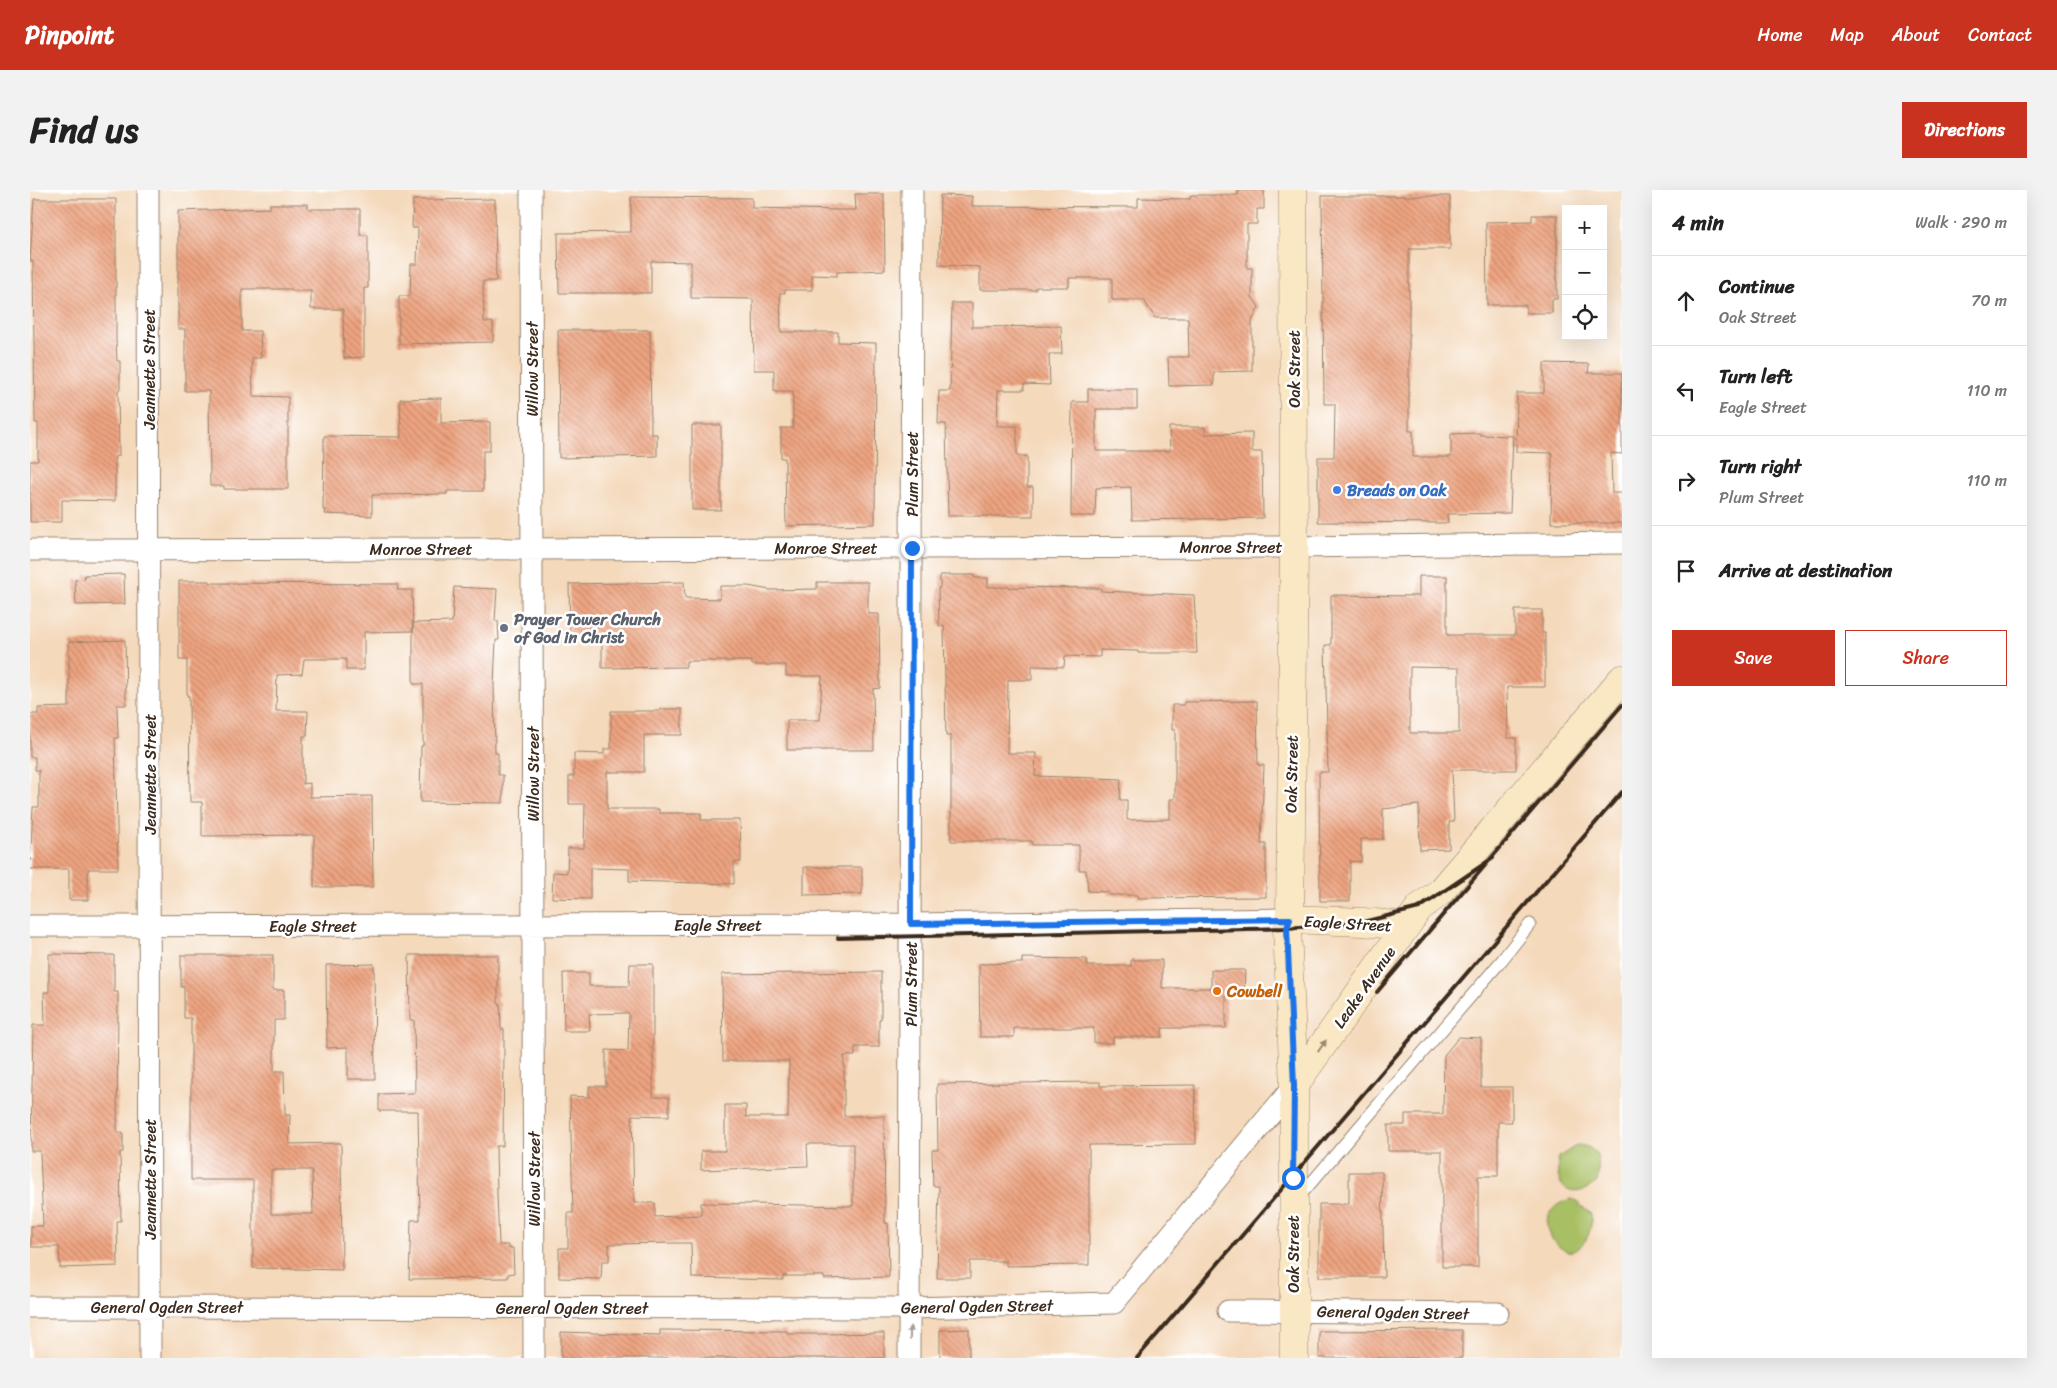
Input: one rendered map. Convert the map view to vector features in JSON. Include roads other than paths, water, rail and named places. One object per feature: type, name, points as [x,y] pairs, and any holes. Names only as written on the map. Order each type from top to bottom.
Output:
[{"type":"main road","name":"Oak Street","points":[[1293,190],[1294,547],[1290,919],[1287,928],[1294,1086],[1294,1358]]},
{"type":"main road","name":"Leake Avenue","points":[[1294,1086],[1419,908],[1439,893],[1622,679]]},
{"type":"main road","name":"Eagle Street","points":[[1290,919],[1406,926]]},
{"type":"street","name":"Jeannette Street","points":[[148,190],[150,1358]]},
{"type":"street","name":"Willow Street","points":[[531,190],[534,1358]]},
{"type":"street","name":"Plum Street","points":[[910,1358],[912,190]]},
{"type":"street","name":"Monroe Street","points":[[30,550],[1294,547],[1622,543]]},
{"type":"street","name":"Eagle Street","points":[[30,926],[911,924],[1290,919]]},
{"type":"street","name":"Leake Avenue","points":[[1114,1303],[1294,1086]]},
{"type":"street","name":"General Ogden Street","points":[[30,1307],[910,1308],[1114,1303]]},
{"type":"street","name":"General Ogden Street","points":[[1228,1310],[1498,1314]]},
{"type":"lane","points":[[1293,1204],[1502,960],[1530,924]]},
{"type":"railway","points":[[1377,992],[1622,705]]},
{"type":"railway","points":[[1137,1358],[1622,792]]},
{"type":"railway","points":[[838,938],[1287,928],[1363,922],[1419,908],[1493,858]]},
{"type":"place","name":"Breads on Oak","points":[[1337,490]]},
{"type":"place","name":"Prayer Tower Church of God in Christ","points":[[504,628]]},
{"type":"place","name":"Cowbell","points":[[1217,991]]}]
